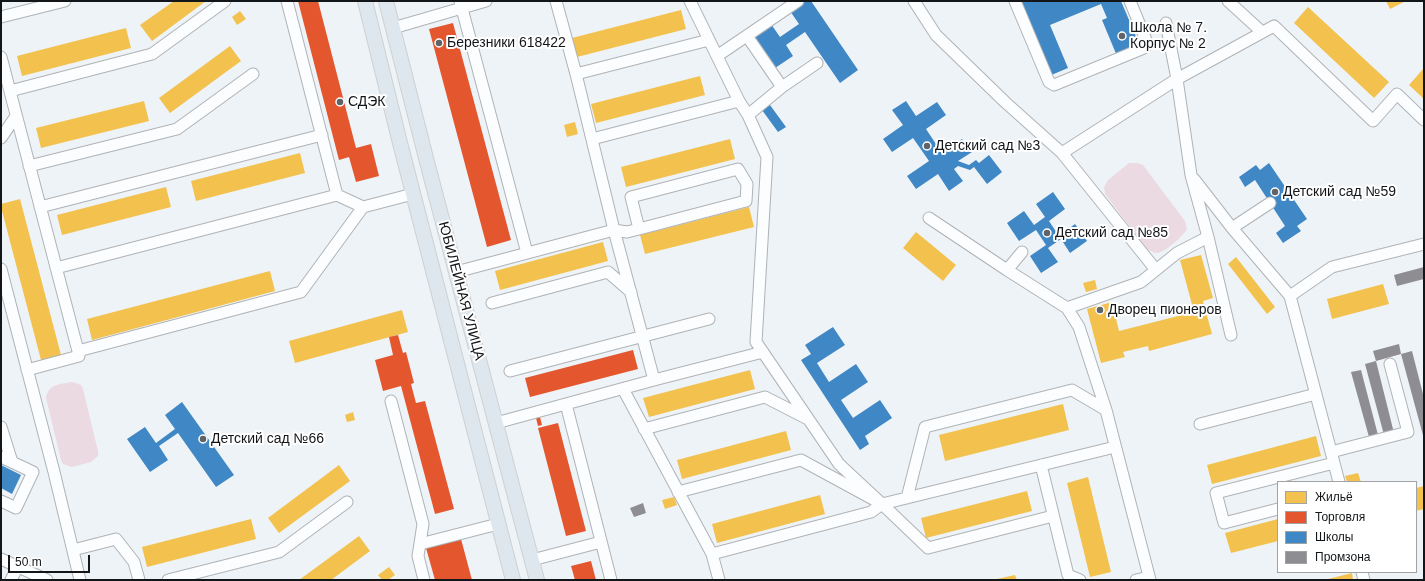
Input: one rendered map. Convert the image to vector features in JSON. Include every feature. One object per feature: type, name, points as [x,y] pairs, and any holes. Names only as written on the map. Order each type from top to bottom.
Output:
[{"type":"main road","name":"ЮБИЛЕЙНАЯ УЛИЦА","points":[[365,1],[413,194],[513,580]]},
{"type":"main road","name":"ЮБИЛЕЙНАЯ УЛИЦА","points":[[386,1],[537,580]]},
{"type":"street","points":[[1,17],[65,1]]},
{"type":"street","points":[[10,90],[152,54],[225,1]]},
{"type":"street","points":[[287,1],[337,195]]},
{"type":"street","points":[[393,28],[461,4],[486,1]]},
{"type":"street","points":[[556,1],[654,380]]},
{"type":"street","points":[[690,1],[739,101],[748,115],[767,157],[756,342],[839,464],[928,548],[1053,516]]},
{"type":"street","points":[[717,56],[798,1]]},
{"type":"street","points":[[914,1],[936,35],[1004,102],[1062,153],[1156,270]]},
{"type":"street","points":[[1014,1],[1049,82],[1054,85],[1144,48],[1147,45],[1130,1]]},
{"type":"street","points":[[1228,1],[1262,32]]},
{"type":"street","points":[[461,4],[527,253]]},
{"type":"street","points":[[1166,22],[1177,80],[1191,175],[1208,237],[1231,335]]},
{"type":"street","points":[[1062,153],[1177,80],[1274,26],[1372,121],[1397,94],[1424,120]]},
{"type":"street","points":[[747,36],[782,87]]},
{"type":"street","points":[[576,74],[709,40]]},
{"type":"street","points":[[1,57],[79,356],[27,370]]},
{"type":"street","points":[[748,115],[782,87],[817,63]]},
{"type":"street","points":[[29,166],[177,129],[253,74]]},
{"type":"street","points":[[592,139],[739,101]]},
{"type":"street","points":[[1,138],[16,116]]},
{"type":"street","points":[[40,207],[322,135]]},
{"type":"street","points":[[456,272],[614,230],[627,232],[639,229],[746,201],[747,184],[738,169],[631,197],[639,229]]},
{"type":"street","points":[[1191,175],[1232,228],[1290,296],[1339,481]]},
{"type":"street","points":[[747,184],[765,179]]},
{"type":"street","points":[[78,351],[301,292],[363,207],[413,194]]},
{"type":"street","points":[[56,268],[337,195],[363,207]]},
{"type":"street","points":[[1232,228],[1270,203]]},
{"type":"street","points":[[929,218],[1067,308],[1079,327],[1106,410],[1150,578],[1136,580]]},
{"type":"street","points":[[1067,308],[1141,282],[1177,253],[1208,237]]},
{"type":"street","points":[[1290,296],[1332,267],[1424,244]]},
{"type":"street","points":[[1007,270],[1022,252]]},
{"type":"street","points":[[1,269],[54,472],[80,580]]},
{"type":"street","points":[[492,303],[608,272],[631,292]]},
{"type":"street","points":[[510,371],[709,319]]},
{"type":"street","points":[[496,423],[763,352]]},
{"type":"street","points":[[1331,452],[1408,432],[1390,364]]},
{"type":"street","points":[[623,389],[712,554],[719,580]]},
{"type":"street","points":[[907,498],[925,427],[1072,390],[1106,410]]},
{"type":"street","points":[[1200,424],[1316,394]]},
{"type":"street","points":[[644,429],[766,397],[809,420]]},
{"type":"street","points":[[391,401],[423,524],[418,556],[424,580]]},
{"type":"street","points":[[566,404],[611,580]]},
{"type":"street","points":[[1,427],[12,462]]},
{"type":"street","points":[[712,554],[871,512],[882,504],[1115,446]]},
{"type":"street","points":[[1,457],[33,472],[16,508],[1,501]]},
{"type":"street","points":[[678,492],[801,460],[882,504]]},
{"type":"street","points":[[1277,509],[1224,523],[1216,493],[1334,463]]},
{"type":"street","points":[[1041,465],[1068,575],[1080,580]]},
{"type":"street","points":[[168,580],[279,552],[347,502]]},
{"type":"street","points":[[420,544],[498,524]]},
{"type":"street","points":[[73,550],[116,539],[134,562],[139,580]]},
{"type":"street","points":[[532,560],[601,542]]},
{"type":"street","points":[[1,559],[47,580]]},
{"type":"street","points":[[11,580],[18,566]]},
{"type":"shaded area","points":[[1129,163],[1143,165],[1185,221],[1187,229],[1185,232],[1174,243],[1161,252],[1154,253],[1147,249],[1105,194],[1104,187],[1108,180]]},
{"type":"shaded area","points":[[72,382],[81,385],[83,389],[98,456],[91,462],[72,467],[63,464],[61,460],[46,398],[47,393],[52,387],[59,384]]},
{"type":"building: Жильё","points":[[174,1],[206,1],[152,41],[140,25]]},
{"type":"building: Жильё","points":[[1386,1],[1406,1],[1390,9]]},
{"type":"building: Жильё","points":[[1308,7],[1389,82],[1374,98],[1294,23]]},
{"type":"building: Жильё","points":[[681,10],[686,29],[577,57],[572,38]]},
{"type":"building: Жильё","points":[[240,11],[246,19],[237,25],[232,17]]},
{"type":"building: Жильё","points":[[126,28],[131,48],[22,76],[17,56]]},
{"type":"building: Жильё","points":[[230,46],[241,61],[170,113],[159,98]]},
{"type":"building: Жильё","points":[[1424,68],[1424,99],[1409,85]]},
{"type":"building: Жильё","points":[[700,76],[705,95],[596,123],[591,104]]},
{"type":"building: Жильё","points":[[144,101],[149,121],[41,148],[36,128]]},
{"type":"building: Жильё","points":[[575,122],[578,134],[567,137],[564,125]]},
{"type":"building: Жильё","points":[[730,139],[735,159],[626,187],[621,167]]},
{"type":"building: Жильё","points":[[300,153],[305,173],[196,201],[191,181]]},
{"type":"building: Жильё","points":[[166,187],[171,207],[62,235],[57,215]]},
{"type":"building: Жильё","points":[[20,199],[61,355],[41,360],[1,207],[1,204]]},
{"type":"building: Жильё","points":[[749,207],[754,227],[645,254],[640,235]]},
{"type":"building: Жильё","points":[[916,232],[956,265],[943,281],[903,248]]},
{"type":"building: Жильё","points":[[603,242],[608,261],[500,290],[495,271]]},
{"type":"building: Жильё","name":"Дворец пионеров","points":[[1201,255],[1213,298],[1203,301],[1212,334],[1149,351],[1148,346],[1123,352],[1125,357],[1101,363],[1087,309],[1112,302],[1119,331],[1194,312],[1180,260]]},
{"type":"building: Жильё","points":[[1236,257],[1275,307],[1267,314],[1228,264]]},
{"type":"building: Жильё","points":[[270,271],[275,291],[92,340],[87,319]]},
{"type":"building: Жильё","points":[[1095,280],[1097,289],[1086,292],[1083,283]]},
{"type":"building: Жильё","points":[[1383,284],[1389,304],[1332,319],[1327,299]]},
{"type":"building: Жильё","points":[[402,310],[408,332],[295,363],[289,341]]},
{"type":"building: Жильё","points":[[750,370],[755,389],[649,417],[643,398]]},
{"type":"building: Жильё","points":[[1063,404],[1069,430],[945,461],[939,435]]},
{"type":"building: Жильё","points":[[353,412],[355,420],[347,422],[345,415]]},
{"type":"building: Жильё","points":[[786,431],[791,450],[682,479],[677,460]]},
{"type":"building: Жильё","points":[[1316,436],[1321,456],[1212,484],[1207,465]]},
{"type":"building: Жильё","points":[[339,465],[350,481],[279,533],[268,518]]},
{"type":"building: Жильё","points":[[1358,473],[1361,481],[1347,481],[1345,476]]},
{"type":"building: Жильё","points":[[1088,477],[1111,572],[1090,577],[1067,483]]},
{"type":"building: Жильё","points":[[1424,486],[1424,509],[1417,511],[1417,488]]},
{"type":"building: Жильё","points":[[1027,491],[1032,511],[926,538],[921,518]]},
{"type":"building: Жильё","points":[[820,495],[825,514],[717,543],[712,524]]},
{"type":"building: Жильё","points":[[674,497],[677,505],[665,509],[662,500]]},
{"type":"building: Жильё","points":[[251,519],[256,539],[147,567],[142,547]]},
{"type":"building: Жильё","points":[[1277,519],[1277,541],[1231,553],[1225,533]]},
{"type":"building: Жильё","points":[[359,536],[370,551],[331,580],[299,580]]},
{"type":"building: Жильё","points":[[389,567],[395,575],[388,580],[382,580],[378,575]]},
{"type":"building: Жильё","points":[[1352,573],[1353,580],[1328,580],[1328,579]]},
{"type":"building: Жильё","points":[[1015,575],[1017,580],[997,580],[997,579]]},
{"type":"building: Торговля","points":[[298,1],[318,1],[356,148],[371,144],[379,176],[356,182],[349,157],[339,160]]},
{"type":"building: Торговля","points":[[453,23],[511,240],[487,247],[429,29]]},
{"type":"building: Торговля","points":[[398,335],[403,353],[406,352],[414,383],[411,384],[416,403],[425,401],[454,509],[435,514],[401,386],[383,391],[375,360],[393,355],[389,337]]},
{"type":"building: Торговля","points":[[633,350],[638,369],[530,397],[525,378]]},
{"type":"building: Торговля","points":[[540,417],[542,425],[538,426],[536,418]]},
{"type":"building: Торговля","points":[[558,423],[586,531],[566,536],[538,428]]},
{"type":"building: Торговля","points":[[461,539],[472,580],[435,580],[426,548]]},
{"type":"building: Торговля","points":[[591,561],[596,580],[575,580],[571,566]]},
{"type":"building: Школы","points":[[805,1],[811,1],[858,70],[840,83],[805,32],[786,45],[793,56],[775,68],[754,36],[771,24],[780,37],[799,24],[790,11]]},
{"type":"building: Школы","name":"Школа № 7. Корпус № 2","points":[[1017,1],[1121,1],[1140,46],[1117,56],[1102,20],[1107,18],[1101,4],[1050,25],[1068,68],[1049,76]]},
{"type":"building: Школы","name":"Детский сад №3","points":[[906,101],[916,116],[937,102],[946,115],[926,129],[942,153],[962,139],[972,152],[958,161],[969,165],[976,160],[979,163],[989,155],[1002,172],[987,184],[974,167],[970,170],[958,166],[954,169],[963,181],[949,191],[938,174],[916,189],[907,176],[929,161],[913,138],[892,152],[883,139],[903,125],[892,110]]},
{"type":"building: Школы","points":[[770,105],[786,127],[778,132],[762,110]]},
{"type":"building: Школы","name":"Детский сад №59","points":[[1269,163],[1307,219],[1297,226],[1301,231],[1283,243],[1276,233],[1285,226],[1255,180],[1245,187],[1239,177],[1256,165],[1260,170]]},
{"type":"building: Школы","name":"Детский сад №85","points":[[1053,192],[1065,209],[1049,221],[1059,236],[1075,224],[1087,241],[1070,253],[1061,239],[1048,248],[1058,262],[1041,273],[1030,256],[1046,245],[1036,230],[1019,241],[1007,223],[1024,211],[1034,225],[1045,217],[1036,204]]},
{"type":"building: Школы","points":[[833,327],[845,345],[817,363],[829,382],[856,364],[868,382],[841,400],[853,418],[880,400],[892,418],[865,436],[869,444],[860,450],[801,360],[811,354],[805,345]]},
{"type":"building: Школы","points":[[182,402],[234,475],[216,487],[178,433],[159,446],[168,460],[150,472],[127,439],[145,427],[156,443],[175,429],[165,415]]},
{"type":"building: Школы","points":[[1,465],[21,475],[12,494],[1,488]]},
{"type":"building: Промзона","points":[[1424,267],[1424,279],[1397,286],[1394,275]]},
{"type":"building: Промзона","points":[[1399,344],[1401,354],[1376,361],[1373,351]]},
{"type":"building: Промзона","points":[[1412,351],[1424,398],[1424,439],[1401,354]]},
{"type":"building: Промзона","points":[[1376,361],[1394,433],[1384,435],[1365,364]]},
{"type":"building: Промзона","points":[[1361,370],[1378,435],[1369,437],[1351,372]]},
{"type":"building: Промзона","points":[[643,503],[646,513],[634,517],[630,508]]},
{"type":"place","name":"Школа № 7. Корпус № 2","points":[[1122,36]]},
{"type":"place","name":"Березники 618422","points":[[439,43]]},
{"type":"place","name":"СДЭК","points":[[340,102]]},
{"type":"place","name":"Детский сад №3","points":[[927,146]]},
{"type":"place","name":"Детский сад №59","points":[[1275,192]]},
{"type":"place","name":"Детский сад №85","points":[[1047,233]]},
{"type":"place","name":"Дворец пионеров","points":[[1100,310]]},
{"type":"place","name":"Детский сад №66","points":[[203,439]]}]
